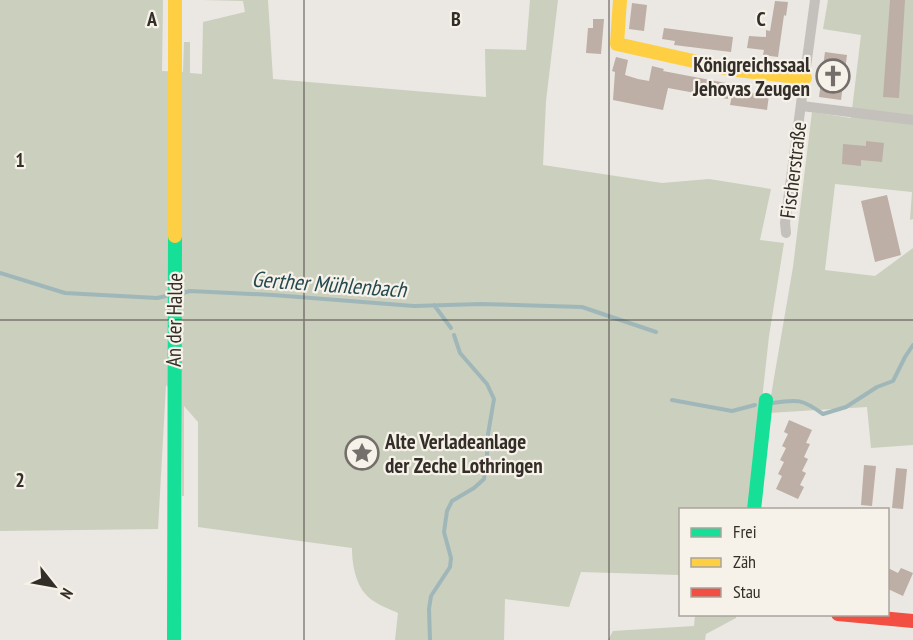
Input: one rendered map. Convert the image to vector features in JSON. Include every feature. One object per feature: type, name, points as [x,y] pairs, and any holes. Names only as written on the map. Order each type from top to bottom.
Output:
[{"type":"street","name":"An der Halde","points":[[174,640],[175,0]]},
{"type":"street","points":[[620,0],[617,44],[729,69],[806,78]]},
{"type":"street","name":"Fischerstraße","points":[[786,233],[785,223],[815,0]]},
{"type":"street","points":[[802,106],[913,120]]},
{"type":"street","points":[[754,508],[766,400]]},
{"type":"street","points":[[850,616],[913,621]]},
{"type":"green space","points":[[0,0],[163,0],[162,71],[183,72],[184,42],[190,42],[190,73],[202,74],[203,22],[245,12],[243,1],[203,0],[268,0],[273,79],[486,97],[485,49],[526,50],[530,0],[558,0],[546,101],[543,165],[662,183],[709,179],[771,189],[760,240],[784,243],[769,336],[750,508],[679,508],[679,575],[581,572],[569,607],[505,599],[504,640],[395,640],[398,613],[375,602],[362,590],[354,569],[352,548],[198,527],[198,422],[184,406],[184,496],[182,496],[181,402],[166,385],[158,529],[0,531]]},
{"type":"green space","points":[[828,0],[913,0],[913,219],[910,220],[912,192],[835,184],[825,270],[875,276],[913,248],[913,445],[871,448],[867,407],[768,413],[793,267],[812,112],[851,118],[861,35],[823,29]]},
{"type":"green space","points":[[695,616],[736,616],[706,634],[705,640],[608,640],[613,631],[694,626]]},
{"type":"building","points":[[890,0],[905,0],[899,98],[883,97]]},
{"type":"building","points":[[775,1],[788,2],[778,57],[763,55],[764,50],[747,48],[749,36],[766,37],[766,30],[770,31]]},
{"type":"building","points":[[632,3],[647,5],[644,31],[629,29]]},
{"type":"building","points":[[593,19],[604,19],[601,54],[586,53],[588,28],[593,28]]},
{"type":"building","points":[[664,28],[733,37],[731,52],[674,45],[675,41],[662,39]]},
{"type":"building","name":"Königreichssaal Jehovas Zeugen","points":[[825,52],[847,55],[841,100],[819,97]]},
{"type":"building","points":[[616,57],[628,60],[625,75],[638,79],[649,81],[652,66],[664,69],[663,71],[731,84],[728,99],[668,88],[663,110],[613,100],[615,72],[612,71]]},
{"type":"building","points":[[733,90],[769,95],[767,110],[730,105]]},
{"type":"building","points":[[866,141],[884,143],[882,162],[861,160],[861,166],[842,164],[843,144],[866,146]]},
{"type":"building","points":[[887,195],[901,255],[875,262],[861,201]]},
{"type":"building","points":[[789,420],[812,430],[806,443],[810,444],[804,457],[808,459],[802,471],[806,473],[800,485],[804,487],[798,499],[776,489],[782,476],[778,474],[784,462],[780,460],[786,448],[782,446],[788,434],[784,432]]},
{"type":"building","points":[[864,465],[876,466],[872,506],[861,505]]},
{"type":"building","points":[[896,468],[907,469],[903,509],[892,508]]},
{"type":"building","points":[[889,568],[898,573],[901,568],[913,573],[903,596],[889,589]]},
{"type":"waterway","name":"Gerther Mühlenbach","points":[[0,273],[65,293],[157,298],[171,295]]},
{"type":"waterway","name":"Gerther Mühlenbach","points":[[179,294],[190,291],[273,295],[414,306],[481,304],[582,307],[656,332]]},
{"type":"waterway","points":[[434,305],[451,328]]},
{"type":"waterway","points":[[430,640],[431,596],[450,567],[451,558],[444,532],[447,511],[452,501],[484,479],[487,440],[494,399],[487,384],[460,353],[454,335]]},
{"type":"waterway","name":"Gerther Mühlenbach","points":[[772,403],[799,401],[823,414],[846,407],[877,387],[893,381],[913,345]]},
{"type":"waterway","name":"Gerther Mühlenbach","points":[[672,400],[732,411],[755,405]]},
{"type":"traffic: fast","points":[[174,640],[175,236]]},
{"type":"traffic: fast","points":[[754,508],[766,400]]},
{"type":"traffic: slow","points":[[175,0],[175,236]]},
{"type":"traffic: slow","points":[[620,0],[617,44],[729,69],[805,78]]},
{"type":"traffic: jam","points":[[859,616],[913,621]]},
{"type":"place","name":"Königreichssaal Jehovas Zeugen","points":[[833,76]]},
{"type":"place","name":"Alte Verladeanlage der Zeche Lothringen","points":[[362,453]]}]
